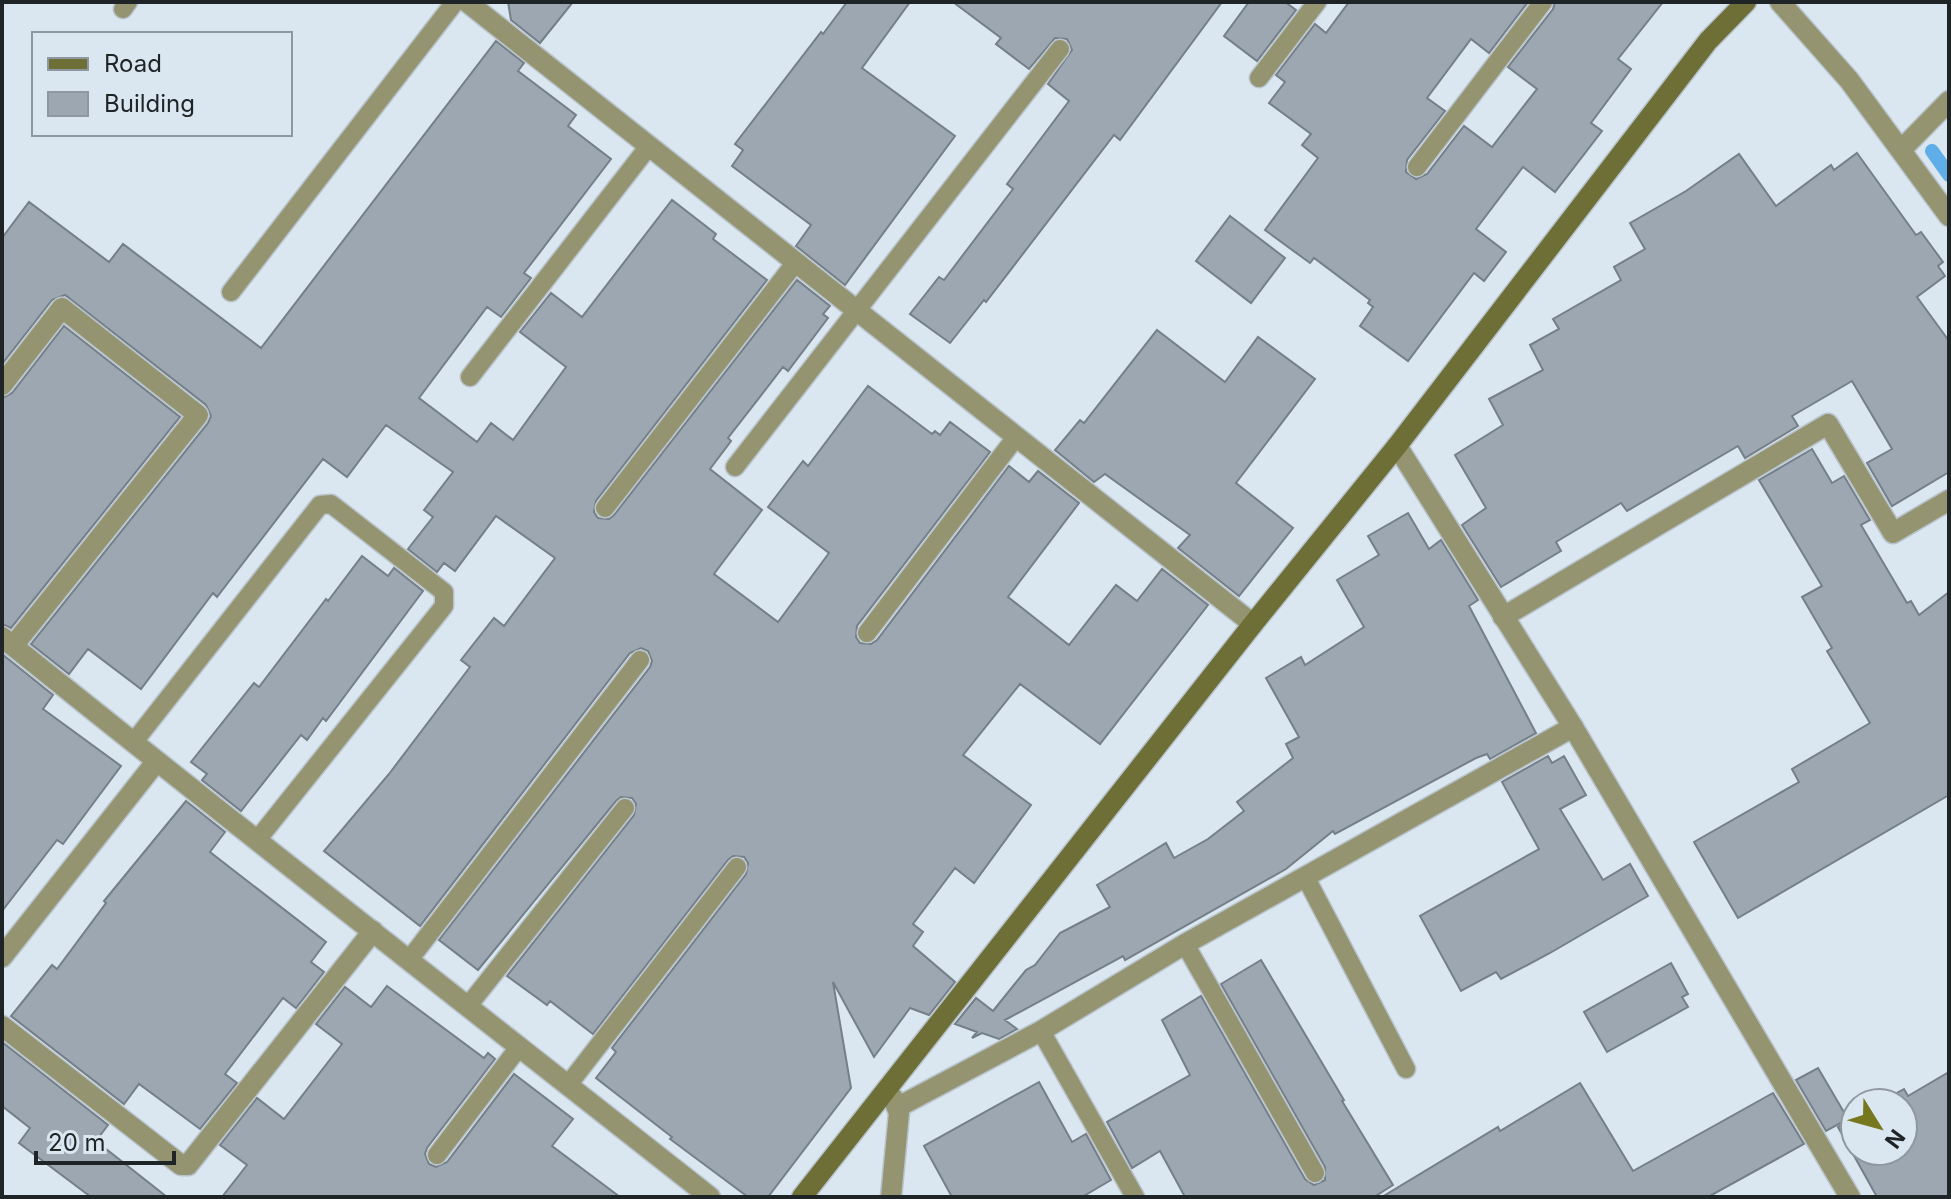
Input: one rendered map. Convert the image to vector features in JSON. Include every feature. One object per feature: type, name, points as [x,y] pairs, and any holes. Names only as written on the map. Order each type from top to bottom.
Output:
[{"type":"street","points":[[467,2],[1253,624]]},
{"type":"street","points":[[802,1197],[1397,446],[1708,41],[1746,2]]},
{"type":"street","points":[[1780,2],[1849,80],[1949,216]]},
{"type":"street","points":[[1902,149],[1949,101]]},
{"type":"street","points":[[2,385],[62,308],[198,415],[8,642],[710,1197]]},
{"type":"street","points":[[1503,617],[1828,424],[1893,533],[1949,500]]},
{"type":"street","points":[[1397,446],[1573,727],[1850,1197]]},
{"type":"street","points":[[898,1107],[1041,1031],[1185,944],[1573,727]]},
{"type":"street","points":[[4,951],[156,762]]},
{"type":"street","points":[[2,1026],[181,1165],[188,1165],[373,931]]},
{"type":"street","points":[[886,1088],[898,1107],[891,1197]]},
{"type":"lane","points":[[231,292],[455,2]]},
{"type":"lane","points":[[1259,78],[1317,2]]},
{"type":"lane","points":[[1417,167],[1543,2]]},
{"type":"lane","points":[[735,467],[1060,49]]},
{"type":"lane","points":[[470,377],[649,146]]},
{"type":"lane","points":[[605,508],[796,262]]},
{"type":"lane","points":[[867,633],[1016,437]]},
{"type":"lane","points":[[133,743],[320,505],[331,504],[444,592],[444,606],[258,839]]},
{"type":"lane","points":[[409,960],[640,660]]},
{"type":"lane","points":[[468,1006],[625,808]]},
{"type":"lane","points":[[568,1085],[737,867]]},
{"type":"lane","points":[[1305,876],[1406,1069]]},
{"type":"lane","points":[[1185,944],[1315,1173]]},
{"type":"lane","points":[[1041,1031],[1135,1197]]},
{"type":"lane","points":[[437,1155],[519,1047]]},
{"type":"building","points":[[508,2],[573,2],[540,43],[511,20]]},
{"type":"building","points":[[847,2],[910,2],[862,68],[955,136],[845,285],[796,246],[811,225],[732,166],[743,150],[735,144]]},
{"type":"building","points":[[953,2],[1222,2],[1120,140],[1114,135],[986,302],[984,300],[950,343],[910,314],[939,277],[944,280],[1013,189],[1007,184],[1069,101],[1048,84],[1072,50],[1067,39],[1055,38],[1029,69],[996,44],[1001,38]]},
{"type":"building","points":[[1249,2],[1285,2],[1296,10],[1257,61],[1224,36]]},
{"type":"building","points":[[1349,2],[1528,2],[1489,53],[1471,39],[1427,98],[1445,111],[1407,160],[1406,172],[1416,179],[1427,174],[1464,126],[1492,147],[1537,89],[1508,67],[1553,9],[1555,2],[1663,2],[1618,59],[1631,69],[1591,123],[1602,131],[1555,192],[1523,167],[1476,229],[1506,252],[1484,281],[1474,273],[1408,361],[1360,326],[1373,307],[1368,303],[1370,300],[1314,258],[1310,263],[1265,230],[1318,158],[1302,145],[1311,134],[1269,103],[1285,82],[1276,75],[1315,24],[1326,33]]},
{"type":"building","points":[[496,41],[524,63],[518,71],[576,115],[568,126],[611,159],[524,273],[531,278],[501,317],[487,307],[419,398],[477,442],[491,423],[513,440],[566,367],[520,332],[551,293],[582,317],[672,200],[716,234],[713,239],[767,280],[596,501],[594,512],[598,518],[609,519],[614,515],[797,280],[830,306],[823,314],[828,318],[788,371],[783,367],[728,438],[731,441],[710,469],[762,510],[714,574],[778,622],[829,553],[768,507],[803,461],[808,466],[868,386],[932,434],[935,431],[940,435],[950,422],[990,452],[857,626],[856,637],[860,643],[871,644],[877,640],[1009,466],[1029,482],[1038,471],[1079,503],[1008,597],[1069,645],[1116,585],[1137,601],[1162,569],[1208,605],[1100,744],[1020,684],[963,755],[1031,805],[974,883],[955,868],[913,924],[923,932],[913,946],[955,982],[929,1015],[910,1008],[874,1057],[833,982],[851,1088],[768,1197],[748,1197],[670,1139],[672,1137],[596,1078],[616,1052],[612,1048],[746,874],[748,863],[744,857],[733,856],[728,860],[593,1034],[550,1001],[547,1005],[507,976],[634,815],[636,804],[632,798],[621,797],[616,801],[478,970],[439,940],[650,667],[652,661],[648,651],[641,648],[630,653],[420,926],[324,851],[389,774],[470,667],[461,660],[494,618],[504,626],[555,558],[496,516],[455,571],[444,563],[437,572],[408,549],[433,517],[424,510],[453,472],[386,425],[347,477],[323,459],[217,597],[213,593],[141,689],[88,649],[69,674],[31,644],[211,416],[206,405],[65,295],[52,300],[2,364],[2,238],[29,202],[109,262],[123,244],[261,348]]},
{"type":"building","points":[[1857,153],[1916,235],[1921,232],[1943,262],[1938,266],[1945,276],[1917,297],[1949,341],[1949,472],[1892,506],[1867,463],[1892,449],[1852,381],[1792,416],[1798,426],[1745,458],[1738,446],[1627,511],[1621,503],[1556,542],[1561,551],[1501,587],[1462,525],[1486,508],[1455,455],[1503,425],[1489,399],[1543,370],[1530,345],[1559,329],[1553,319],[1621,280],[1614,267],[1645,249],[1630,223],[1686,191],[1739,154],[1776,206],[1831,165],[1834,170]]},
{"type":"building","points":[[1230,216],[1285,258],[1251,303],[1196,261]]},
{"type":"building","points":[[64,326],[180,417],[11,628],[2,624],[2,398],[12,393]]},
{"type":"building","points":[[1157,330],[1225,382],[1258,337],[1315,379],[1236,483],[1293,528],[1239,596],[1178,548],[1190,535],[1105,474],[1094,482],[1055,450],[1080,420],[1084,423]]},
{"type":"building","points":[[1812,449],[1832,483],[1844,476],[1870,520],[1861,525],[1907,603],[1911,601],[1919,615],[1949,592],[1949,795],[1738,918],[1694,842],[1799,782],[1792,769],[1870,723],[1827,651],[1832,648],[1802,597],[1822,586],[1759,480]]},
{"type":"building","points":[[1408,513],[1429,549],[1441,540],[1478,600],[1469,606],[1536,733],[1490,759],[1487,754],[1476,758],[1335,834],[1333,831],[1286,869],[1125,960],[1123,956],[1005,1020],[1017,1029],[999,1039],[982,1033],[972,1038],[977,1032],[955,1024],[976,998],[993,1011],[1060,933],[1110,907],[1097,885],[1166,843],[1174,858],[1208,839],[1244,811],[1237,802],[1293,758],[1286,744],[1299,737],[1266,678],[1301,657],[1305,665],[1364,627],[1337,580],[1379,555],[1368,536]]},
{"type":"building","points":[[362,556],[388,576],[394,568],[423,591],[326,721],[323,718],[307,740],[301,735],[241,811],[202,780],[207,774],[191,762],[254,683],[259,687]]},
{"type":"building","points":[[2,654],[53,695],[43,709],[121,766],[63,844],[57,840],[2,911]]},
{"type":"building","points":[[1548,756],[1552,763],[1564,756],[1586,795],[1560,809],[1603,880],[1630,864],[1648,896],[1501,979],[1496,972],[1461,991],[1420,916],[1539,849],[1502,782]]},
{"type":"building","points":[[186,801],[225,832],[210,852],[326,942],[311,962],[324,972],[296,1008],[283,998],[225,1074],[237,1083],[200,1129],[139,1084],[124,1104],[11,1016],[52,965],[57,969],[106,903],[104,901]]},
{"type":"building","points":[[1261,960],[1393,1185],[1374,1197],[1185,1197],[1160,1151],[1132,1168],[1107,1122],[1190,1075],[1162,1020],[1201,996],[1305,1179],[1314,1185],[1325,1180],[1325,1167],[1221,984]]},
{"type":"building","points":[[1671,963],[1688,994],[1682,997],[1688,1007],[1607,1052],[1584,1012]]},
{"type":"building","points":[[387,986],[484,1058],[488,1053],[495,1059],[427,1148],[425,1154],[429,1164],[436,1167],[447,1162],[514,1074],[573,1119],[552,1146],[620,1197],[222,1197],[247,1165],[220,1145],[257,1098],[284,1119],[342,1044],[316,1024],[345,987],[371,1007]]},
{"type":"building","points":[[2,1042],[108,1125],[96,1141],[167,1197],[91,1197],[19,1143],[30,1128],[2,1106]]},
{"type":"building","points":[[1818,1068],[1839,1104],[1839,1124],[1826,1131],[1796,1080]]},
{"type":"building","points":[[1949,1072],[1949,1197],[1877,1197],[1860,1167],[1919,1167],[1919,1090]]},
{"type":"building","points":[[1039,1082],[1072,1142],[1086,1134],[1111,1180],[1082,1197],[952,1197],[924,1146]]},
{"type":"building","points":[[1580,1083],[1633,1171],[1773,1093],[1804,1144],[1708,1197],[1382,1197],[1498,1127],[1500,1131]]},
{"type":"waterway","points":[[1932,151],[1949,175]]}]
